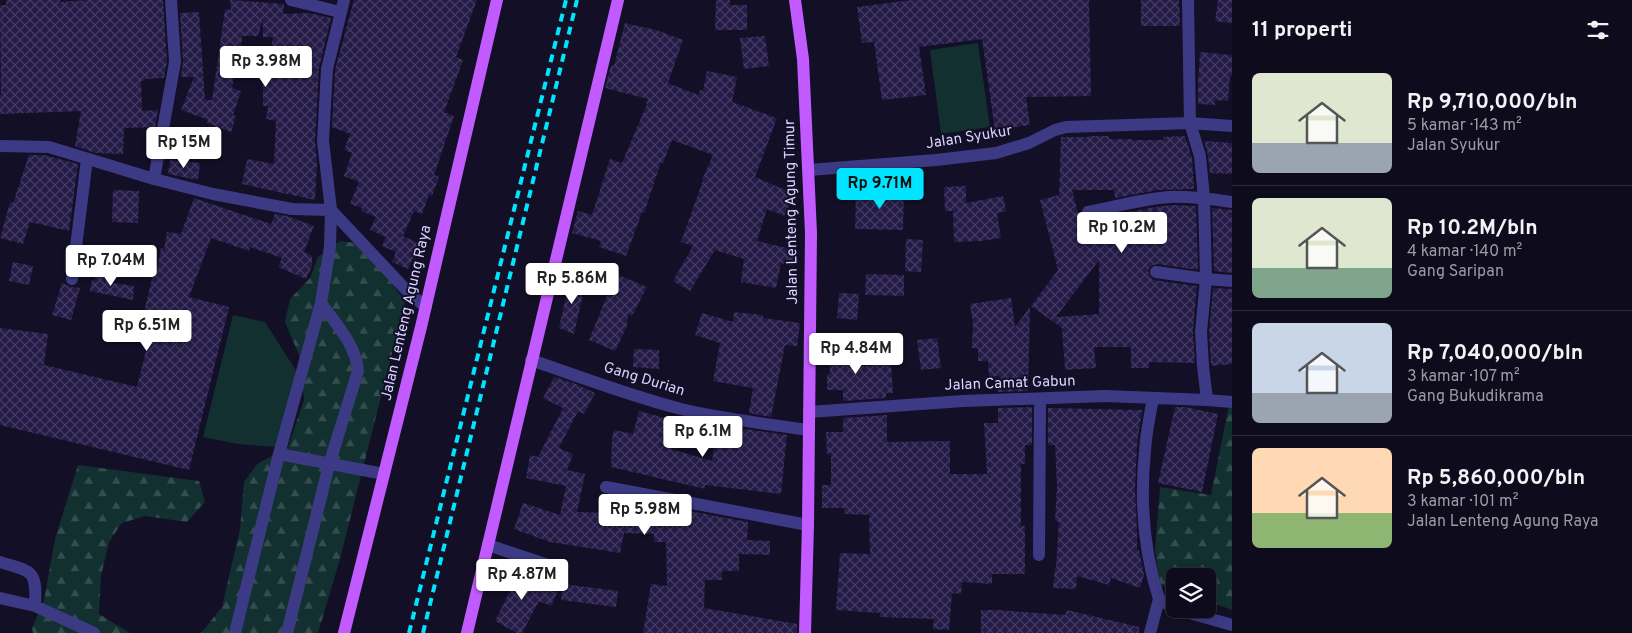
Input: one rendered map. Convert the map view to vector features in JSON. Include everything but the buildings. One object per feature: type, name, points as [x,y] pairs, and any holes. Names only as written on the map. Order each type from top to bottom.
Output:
[{"type":"main road","name":"Jalan Lenteng Agung Raya","points":[[344,633],[426,307],[496,0]]},
{"type":"main road","points":[[468,633],[618,0]]},
{"type":"main road","name":"Jalan Lenteng Agung Timur","points":[[795,0],[803,59],[812,233],[805,633]]},
{"type":"street","points":[[154,179],[175,62],[172,0]]},
{"type":"street","points":[[235,633],[280,454],[321,303],[330,247],[331,210],[324,141],[327,69],[342,6],[292,0]]},
{"type":"street","points":[[1188,0],[1190,123],[1200,156],[1204,198],[1206,279],[1201,332],[1207,400]]},
{"type":"street","name":"Jalan Syukur","points":[[809,170],[936,160],[996,153],[1029,143],[1066,127],[1190,123],[1232,126]]},
{"type":"street","points":[[0,146],[48,147],[154,179],[214,194],[292,209],[331,210],[410,294],[426,307]]},
{"type":"street","points":[[72,279],[87,159]]},
{"type":"street","points":[[1088,212],[1159,198],[1204,198],[1232,202]]},
{"type":"street","points":[[1156,272],[1232,281]]},
{"type":"street","points":[[287,633],[329,465],[358,371],[353,348],[321,303]]},
{"type":"street","name":"Gang Durian","points":[[532,360],[632,395],[681,409],[742,421],[809,430]]},
{"type":"street","name":"Jalan Camat Gabun","points":[[809,412],[963,401],[1105,396],[1232,402]]},
{"type":"street","points":[[1150,633],[1160,599],[1148,558],[1144,502],[1145,450],[1153,398]]},
{"type":"street","points":[[1035,555],[1037,399]]},
{"type":"street","points":[[280,454],[329,465],[357,468],[384,474]]},
{"type":"street","points":[[606,486],[808,525]]},
{"type":"street","points":[[488,545],[551,566]]},
{"type":"street","points":[[0,562],[29,571],[33,575],[36,589],[35,606]]},
{"type":"street","points":[[0,598],[35,606],[94,633]]},
{"type":"street","points":[[1160,599],[1166,603]]},
{"type":"street","points":[[1207,618],[1232,625]]},
{"type":"green space","points":[[978,43],[990,127],[941,134],[930,50]]},
{"type":"green space","points":[[340,241],[356,243],[377,261],[405,302],[340,559],[318,633],[201,633],[222,607],[240,529],[244,482],[257,464],[288,447],[304,400],[299,355],[285,322],[290,299],[310,278],[318,257]]},
{"type":"green space","points":[[233,315],[265,322],[297,372],[277,447],[238,444],[203,437]]},
{"type":"green space","points":[[1229,405],[1232,406],[1232,610],[1216,604],[1216,568],[1166,568],[1166,587],[1160,585],[1155,550],[1160,487],[1211,495]]},
{"type":"green space","points":[[78,465],[199,481],[205,502],[187,522],[145,516],[122,523],[109,542],[101,576],[99,614],[130,633],[33,633],[32,628],[44,600],[55,539]]},
{"type":"railway","points":[[409,633],[566,0]]},
{"type":"railway","points":[[423,633],[577,0]]}]
